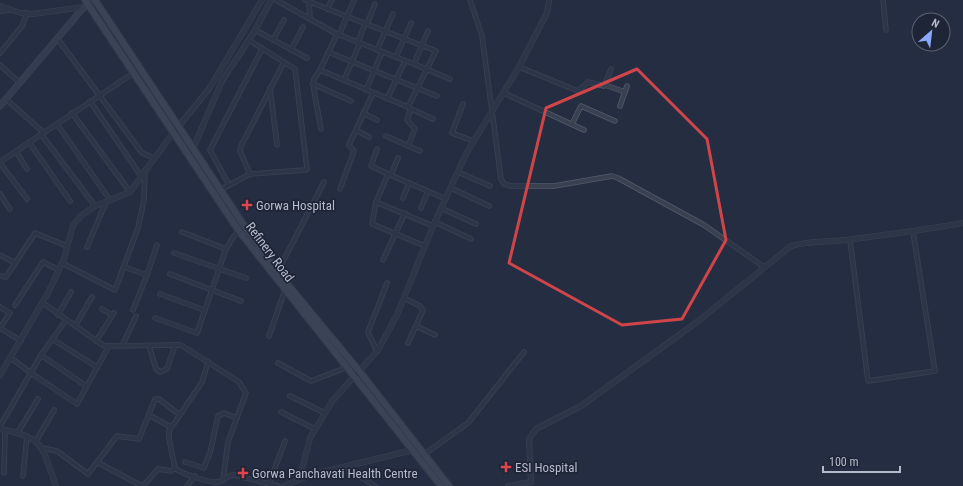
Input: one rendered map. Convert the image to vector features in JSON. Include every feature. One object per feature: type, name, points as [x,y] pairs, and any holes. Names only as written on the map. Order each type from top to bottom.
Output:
[{"type":"main road","points":[[0,106],[86,4],[95,0]]},
{"type":"main road","name":"Refinery Road","points":[[95,0],[220,190],[242,230],[278,271],[286,287],[449,486]]},
{"type":"main road","name":"Refinery Road","points":[[86,4],[134,72],[189,157],[242,230],[348,367],[358,374],[441,486]]},
{"type":"street","points":[[0,374],[43,303],[62,263],[73,225],[82,215],[94,206],[130,192],[178,126],[209,89],[262,0]]},
{"type":"street","points":[[189,157],[222,81],[249,40],[271,0]]},
{"type":"street","points":[[276,0],[338,34],[450,79]]},
{"type":"street","points":[[327,9],[332,0]]},
{"type":"street","points":[[321,129],[313,84],[354,0]]},
{"type":"street","points":[[470,0],[482,36],[491,113],[501,179],[504,184],[511,186],[554,186],[612,176],[704,225],[764,267]]},
{"type":"street","points":[[299,480],[310,438],[333,400],[358,374],[377,351],[404,298],[441,208],[473,141],[519,67],[546,13],[549,0]]},
{"type":"street","points":[[883,0],[886,30]]},
{"type":"street","points":[[307,1],[310,19]]},
{"type":"street","points":[[307,1],[436,52],[410,108],[407,120],[415,129],[408,146]]},
{"type":"street","points":[[0,6],[9,10],[27,13],[86,4]]},
{"type":"street","points":[[344,80],[375,4]]},
{"type":"street","points":[[0,11],[9,10]]},
{"type":"street","points":[[0,53],[22,26],[27,13]]},
{"type":"street","points":[[377,50],[393,14]]},
{"type":"street","points":[[273,40],[284,20]]},
{"type":"street","points":[[396,57],[411,23]]},
{"type":"street","points":[[291,50],[303,27]]},
{"type":"street","points":[[255,30],[307,58]]},
{"type":"street","points":[[414,64],[428,31]]},
{"type":"street","points":[[57,38],[100,94],[142,153],[154,158]]},
{"type":"street","points":[[220,190],[250,174],[307,169],[296,71],[249,40]]},
{"type":"street","points":[[229,185],[210,150],[262,49]]},
{"type":"street","points":[[328,52],[437,96]]},
{"type":"street","points":[[366,90],[382,52]]},
{"type":"street","points":[[387,98],[405,61]]},
{"type":"street","points":[[250,174],[240,151],[240,146],[284,62]]},
{"type":"street","points":[[0,65],[19,82]]},
{"type":"street","points":[[519,67],[578,91],[588,82],[601,86],[605,85],[625,92]]},
{"type":"street","points":[[27,198],[0,162],[140,68]]},
{"type":"street","points":[[605,85],[611,69]]},
{"type":"street","points":[[320,70],[433,119]]},
{"type":"street","points":[[313,84],[351,101]]},
{"type":"street","points":[[620,106],[627,86]]},
{"type":"street","points":[[270,88],[277,146]]},
{"type":"street","points":[[340,189],[354,152],[349,145],[373,92]]},
{"type":"street","points":[[504,93],[584,130]]},
{"type":"street","points":[[6,99],[43,133],[94,206]]},
{"type":"street","points":[[90,101],[141,176]]},
{"type":"street","points":[[463,104],[452,133],[473,141]]},
{"type":"street","points":[[572,124],[580,106],[615,121]]},
{"type":"street","points":[[72,113],[130,192]]},
{"type":"street","points":[[363,113],[377,120]]},
{"type":"street","points":[[57,124],[108,201]]},
{"type":"street","points":[[356,130],[369,137]]},
{"type":"street","points":[[386,136],[420,151]]},
{"type":"street","points":[[29,142],[70,201]]},
{"type":"street","points":[[377,149],[371,166],[446,199]]},
{"type":"street","points":[[16,151],[27,169]]},
{"type":"street","points":[[398,158],[376,202],[371,223],[425,246]]},
{"type":"street","points":[[62,263],[115,290],[138,228],[144,200],[145,170]]},
{"type":"street","points":[[458,172],[490,186]]},
{"type":"street","points":[[278,271],[324,182]]},
{"type":"street","points":[[403,198],[409,183]]},
{"type":"street","points":[[451,188],[489,206]]},
{"type":"street","points":[[421,208],[428,191]]},
{"type":"street","points":[[0,194],[10,209]]},
{"type":"street","points":[[87,247],[108,201]]},
{"type":"street","points":[[376,202],[470,239]]},
{"type":"street","points":[[441,208],[476,224]]},
{"type":"street","points":[[383,260],[405,213]]},
{"type":"street","points":[[508,486],[531,482],[529,440],[536,429],[581,406],[697,322],[791,246],[802,243],[850,240],[913,232],[963,223]]},
{"type":"street","points":[[155,318],[197,333],[226,249],[234,236],[242,230]]},
{"type":"street","points":[[182,232],[226,249]]},
{"type":"street","points":[[850,240],[868,381],[935,370],[913,232]]},
{"type":"street","points":[[0,276],[6,277],[35,233],[67,246]]},
{"type":"street","points":[[133,310],[157,245]]},
{"type":"street","points":[[174,253],[246,278]]},
{"type":"street","points":[[0,255],[15,263]]},
{"type":"street","points":[[15,305],[43,262],[59,270]]},
{"type":"street","points":[[124,267],[146,275]]},
{"type":"street","points":[[170,274],[241,301]]},
{"type":"street","points":[[377,351],[368,332],[386,283]]},
{"type":"street","points":[[269,336],[286,287]]},
{"type":"street","points":[[58,315],[71,292]]},
{"type":"street","points":[[160,294],[204,310]]},
{"type":"street","points":[[74,326],[92,297]]},
{"type":"street","points":[[404,298],[420,306],[423,310],[408,343]]},
{"type":"street","points":[[43,303],[104,346],[181,345],[239,382],[245,390],[246,398],[227,445],[223,479]]},
{"type":"street","points":[[0,307],[10,313],[0,328],[21,341]]},
{"type":"street","points":[[96,341],[113,314],[102,309]]},
{"type":"street","points":[[122,346],[136,316]]},
{"type":"street","points":[[4,473],[2,428],[40,355],[66,320]]},
{"type":"street","points":[[416,326],[435,335]]},
{"type":"street","points":[[52,339],[97,368]]},
{"type":"street","points":[[149,346],[156,369],[160,372],[167,369],[175,345]]},
{"type":"street","points":[[11,358],[77,404],[109,346]]},
{"type":"street","points":[[419,458],[468,423],[524,352]]},
{"type":"street","points":[[40,355],[86,386]]},
{"type":"street","points":[[208,362],[202,382],[171,427],[168,439],[175,468],[181,472],[217,482],[234,475],[278,486]]},
{"type":"street","points":[[278,363],[311,381],[348,367]]},
{"type":"street","points":[[290,396],[325,413]]},
{"type":"street","points":[[42,448],[57,451],[87,474],[117,436],[138,439],[153,402],[157,398],[180,415]]},
{"type":"street","points":[[18,432],[38,399]]},
{"type":"street","points":[[36,441],[54,410]]},
{"type":"street","points":[[281,412],[316,429]]},
{"type":"street","points":[[185,462],[204,468],[210,453],[218,416],[224,413],[237,418]]},
{"type":"street","points":[[149,415],[171,427]]},
{"type":"street","points":[[2,428],[18,432],[36,441],[42,448],[56,486]]},
{"type":"street","points":[[23,476],[27,436]]},
{"type":"street","points":[[269,484],[285,441]]},
{"type":"street","points":[[284,486],[310,475],[413,450]]},
{"type":"street","points":[[98,462],[143,486],[158,469],[172,471],[175,468]]},
{"type":"street","points":[[344,467],[375,486]]},
{"type":"street","points":[[187,486],[194,476]]},
{"type":"highlighted area","points":[[637,69],[707,139],[726,240],[682,319],[622,325],[509,263],[546,108]]},
{"type":"place","name":"Gorwa Hospital","points":[[247,205]]},
{"type":"place","name":"ESI Hospital","points":[[506,467]]},
{"type":"place","name":"Gorwa Panchavati Health Centre","points":[[243,473]]}]
